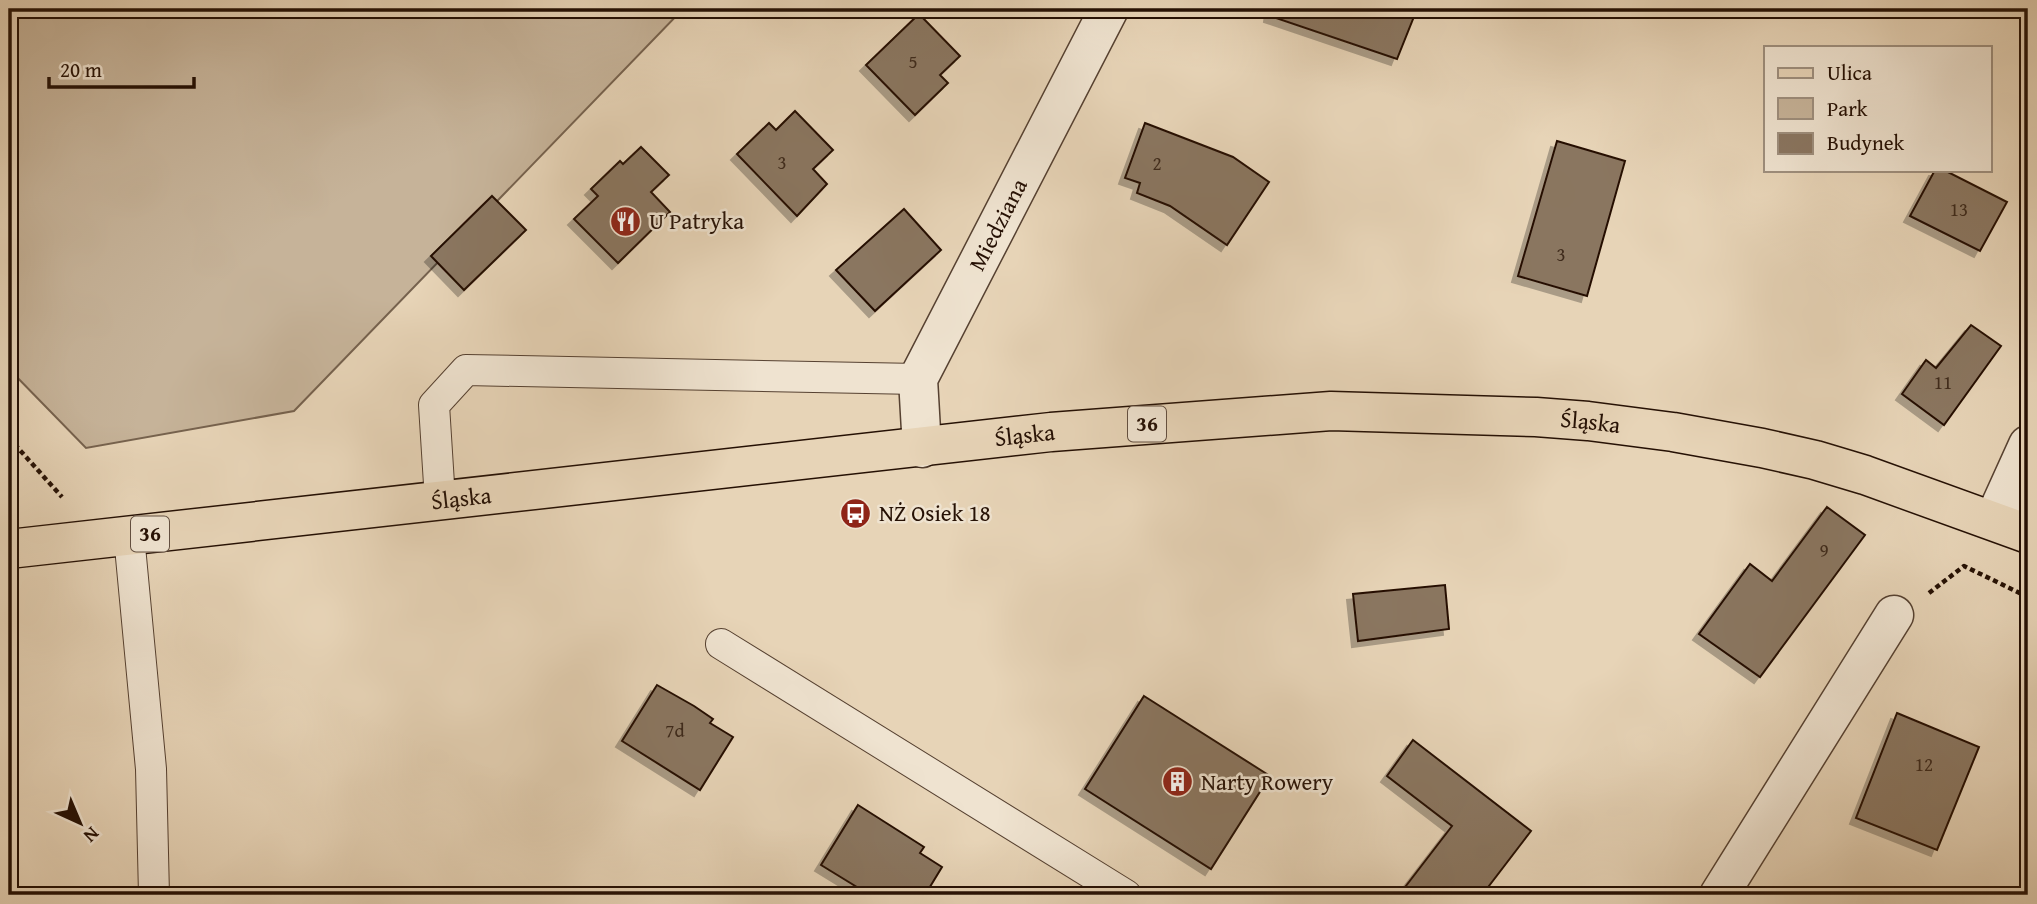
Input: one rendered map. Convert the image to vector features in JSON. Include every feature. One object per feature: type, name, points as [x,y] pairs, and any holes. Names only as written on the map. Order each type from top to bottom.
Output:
[{"type":"main road","name":"Śląska","points":[[9,550],[1132,425],[1331,411],[1536,417],[1673,432],[1815,460],[2011,527]]},
{"type":"street","name":"Miedziana","points":[[918,379],[1109,9]]},
{"type":"street","points":[[918,379],[922,448]]},
{"type":"street","points":[[2011,527],[2028,445]]},
{"type":"street","points":[[1718,895],[1894,615]]},
{"type":"lane","points":[[440,500],[434,405],[467,370],[918,379]]},
{"type":"lane","points":[[129,536],[151,769],[154,895]]},
{"type":"lane","points":[[721,644],[1126,895]]},
{"type":"path","points":[[9,438],[72,508],[78,542]]},
{"type":"path","points":[[1894,615],[1908,610],[1964,566],[2028,597]]},
{"type":"green space","points":[[9,9],[683,9],[294,411],[86,448],[9,369]]},
{"type":"building","points":[[1271,9],[1417,9],[1397,59],[1270,16]]},
{"type":"building","points":[[919,14],[960,56],[940,75],[948,83],[915,115],[866,65]]},
{"type":"building","points":[[795,111],[833,150],[813,169],[827,184],[797,216],[737,154],[769,123],[776,130]]},
{"type":"building","points":[[1145,123],[1233,157],[1269,182],[1227,245],[1170,206],[1137,193],[1140,183],[1125,178]]},
{"type":"building","points":[[1557,141],[1625,161],[1587,296],[1518,276]]},
{"type":"building","points":[[641,147],[669,175],[651,192],[670,212],[618,263],[574,219],[598,196],[591,189],[620,161],[623,164]]},
{"type":"building","points":[[1934,172],[1948,172],[2007,202],[1980,251],[1910,216]]},
{"type":"building","points":[[492,196],[526,230],[464,290],[431,256]]},
{"type":"building","points":[[904,209],[941,250],[875,311],[836,270]]},
{"type":"building","points":[[1971,325],[2001,346],[1944,425],[1902,394],[1926,360],[1936,368]]},
{"type":"building","points":[[1827,507],[1865,535],[1760,677],[1699,634],[1750,564],[1772,581]]},
{"type":"building","points":[[1445,585],[1449,629],[1358,641],[1353,594]]},
{"type":"building","points":[[657,685],[713,719],[710,723],[733,737],[700,790],[622,741]]},
{"type":"building","name":"Narty Rowery","points":[[1144,696],[1270,776],[1211,869],[1085,789]]},
{"type":"building","points":[[1897,713],[1979,747],[1937,850],[1856,818]]},
{"type":"building","points":[[1413,740],[1531,831],[1482,895],[1399,895],[1452,826],[1387,776]]},
{"type":"building","points":[[858,805],[924,847],[920,853],[942,867],[925,895],[870,895],[821,865]]},
{"type":"place","name":"U Patryka","points":[[626,221]]},
{"type":"place","name":"NŻ Osiek 18","points":[[856,513]]},
{"type":"place","name":"Narty Rowery","points":[[1178,782]]}]
